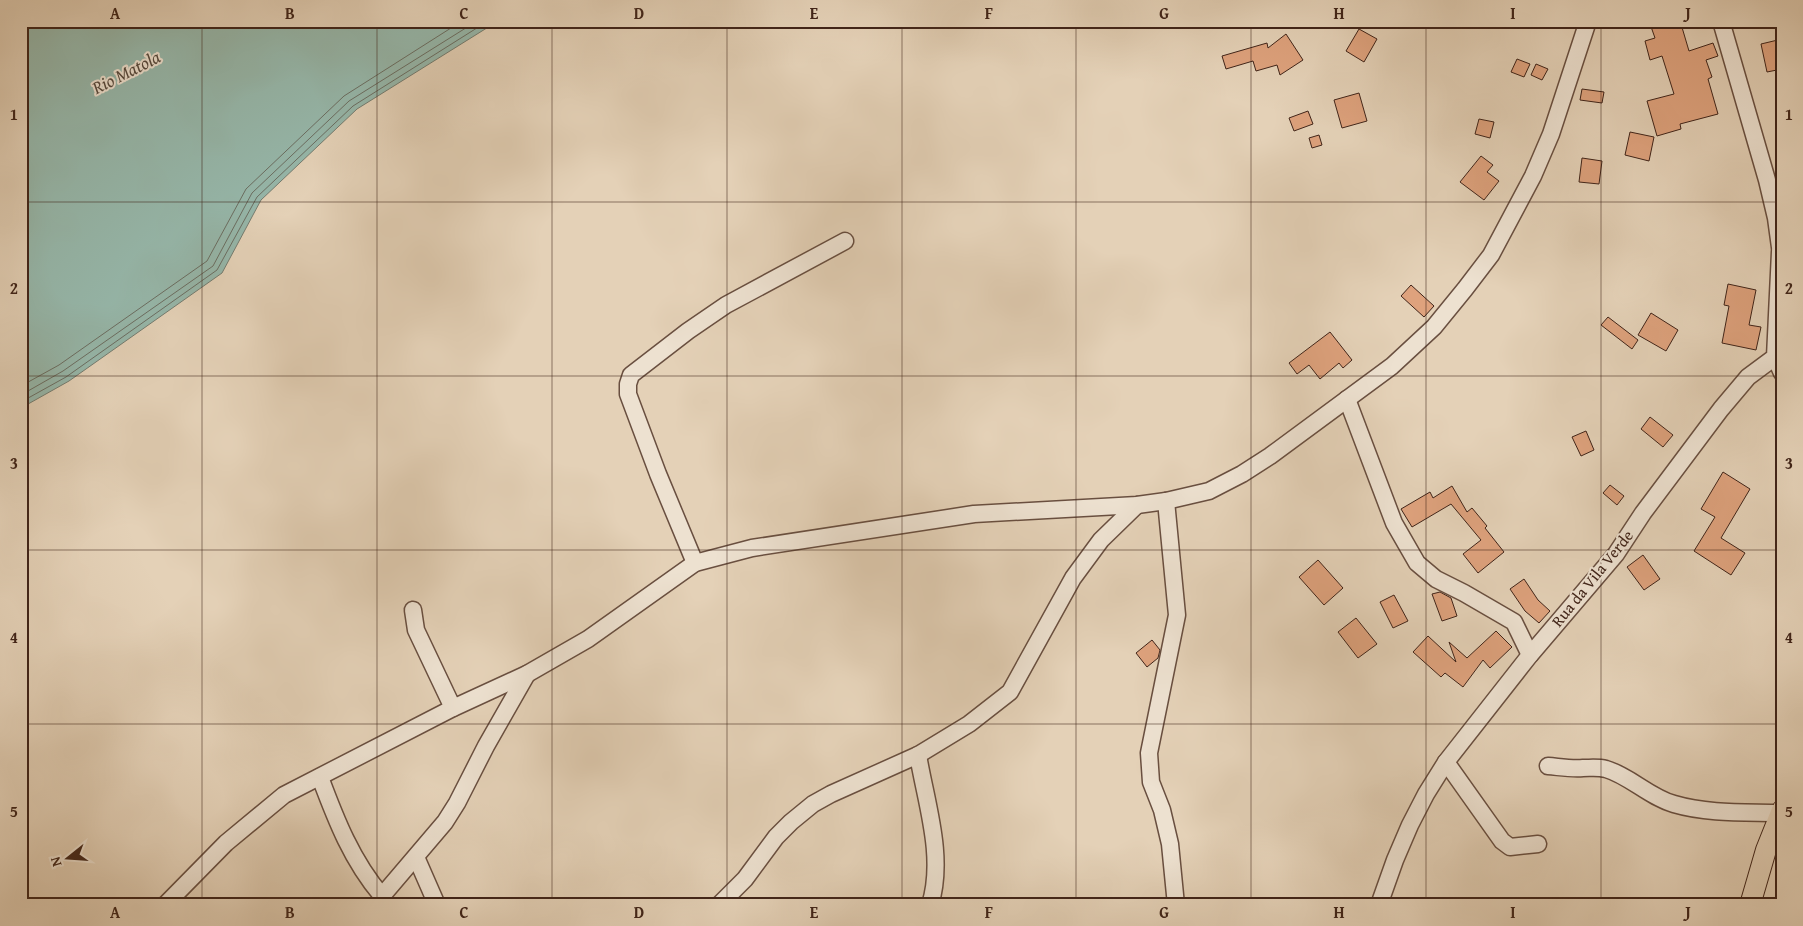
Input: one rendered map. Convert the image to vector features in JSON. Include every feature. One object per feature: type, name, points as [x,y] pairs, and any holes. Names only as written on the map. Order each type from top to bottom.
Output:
[{"type":"main road","points":[[1750,905],[1766,850],[1781,812]]},
{"type":"street","points":[[165,905],[226,843],[284,795],[452,708],[527,674],[588,639],[695,563],[752,548],[974,514],[1166,501],[1209,491],[1242,474],[1392,366],[1434,327],[1466,289],[1491,255],[1533,176],[1551,134],[1588,21]]},
{"type":"street","points":[[1721,21],[1767,180],[1776,218],[1781,257],[1775,357],[1782,373]]},
{"type":"street","points":[[695,563],[658,474],[628,394],[628,384],[631,375],[688,331],[726,305],[845,241]]},
{"type":"street","name":"Rua da Vila Verde","points":[[1380,905],[1395,860],[1410,825],[1446,762],[1530,655],[1616,554],[1643,513],[1721,409],[1748,377],[1775,357]]},
{"type":"street","points":[[1347,399],[1394,523],[1417,563],[1436,579],[1514,622],[1530,655]]},
{"type":"street","points":[[1166,501],[1177,615],[1149,753],[1151,782],[1162,810],[1170,844],[1176,905]]},
{"type":"street","points":[[719,905],[745,879],[776,838],[813,804],[918,755],[969,724],[1010,692],[1073,578],[1101,540],[1137,504]]},
{"type":"street","points":[[413,610],[416,630],[452,708]]},
{"type":"street","points":[[320,778],[334,815],[360,868],[380,900],[445,822],[527,674]]},
{"type":"street","points":[[918,755],[934,843],[935,879],[930,905]]},
{"type":"street","points":[[1446,762],[1502,841],[1510,847],[1538,844]]},
{"type":"street","points":[[1548,766],[1606,769],[1625,778],[1659,799],[1709,811],[1781,812]]},
{"type":"street","points":[[416,857],[437,905]]},
{"type":"water","name":"Rio Matola","points":[[21,21],[498,21],[357,109],[261,200],[222,273],[69,381],[21,408]]},
{"type":"building","points":[[1649,21],[1665,21],[1667,28],[1681,24],[1689,51],[1713,43],[1718,56],[1706,60],[1712,77],[1708,79],[1718,114],[1680,124],[1681,129],[1657,136],[1647,101],[1674,94],[1662,56],[1650,60],[1645,41],[1655,38]]},
{"type":"building","points":[[1359,29],[1377,39],[1364,62],[1346,51]]},
{"type":"building","points":[[1286,34],[1303,60],[1280,75],[1277,65],[1256,71],[1253,61],[1226,69],[1222,56],[1267,43],[1268,48]]},
{"type":"building","points":[[1782,39],[1782,69],[1767,72],[1761,44]]},
{"type":"building","points":[[1517,59],[1530,64],[1524,77],[1511,72]]},
{"type":"building","points":[[1536,64],[1548,69],[1542,80],[1531,75]]},
{"type":"building","points":[[1582,89],[1604,92],[1602,103],[1580,100]]},
{"type":"building","points":[[1359,93],[1367,121],[1342,128],[1334,100]]},
{"type":"building","points":[[1308,111],[1313,124],[1294,131],[1289,118]]},
{"type":"building","points":[[1479,119],[1494,122],[1490,138],[1475,134]]},
{"type":"building","points":[[1630,132],[1654,137],[1649,161],[1625,155]]},
{"type":"building","points":[[1319,135],[1322,145],[1312,148],[1309,138]]},
{"type":"building","points":[[1481,156],[1493,165],[1487,172],[1499,181],[1484,200],[1460,182]]},
{"type":"building","points":[[1582,158],[1602,161],[1599,184],[1579,182]]},
{"type":"building","points":[[1728,284],[1756,290],[1749,325],[1761,327],[1756,350],[1722,343],[1729,306],[1724,305]]},
{"type":"building","points":[[1411,285],[1434,306],[1424,317],[1401,296]]},
{"type":"building","points":[[1651,313],[1678,330],[1666,351],[1638,335]]},
{"type":"building","points":[[1608,317],[1638,340],[1632,349],[1601,325]]},
{"type":"building","points":[[1330,332],[1352,360],[1343,368],[1339,363],[1320,379],[1309,365],[1297,374],[1289,363]]},
{"type":"building","points":[[1650,417],[1673,435],[1663,447],[1641,429]]},
{"type":"building","points":[[1586,431],[1594,450],[1581,456],[1572,437]]},
{"type":"building","points":[[1723,472],[1750,489],[1721,538],[1745,553],[1731,575],[1694,551],[1715,517],[1701,509]]},
{"type":"building","points":[[1610,485],[1624,496],[1617,505],[1603,493]]},
{"type":"building","points":[[1452,486],[1467,512],[1472,508],[1487,526],[1485,528],[1504,552],[1478,573],[1463,554],[1481,540],[1451,504],[1412,527],[1401,509],[1430,492],[1433,498]]},
{"type":"building","points":[[1643,555],[1660,579],[1644,590],[1627,567]]},
{"type":"building","points":[[1318,560],[1343,588],[1324,605],[1299,577]]},
{"type":"building","points":[[1524,579],[1538,600],[1550,611],[1539,623],[1525,611],[1510,589]]},
{"type":"building","points":[[1440,592],[1451,598],[1457,616],[1442,621],[1432,594]]},
{"type":"building","points":[[1394,595],[1408,621],[1393,628],[1380,602]]},
{"type":"building","points":[[1356,618],[1377,644],[1358,658],[1338,632]]},
{"type":"building","points":[[1496,631],[1512,647],[1490,668],[1483,660],[1463,687],[1445,673],[1441,677],[1413,652],[1428,636],[1456,662],[1449,642],[1467,658]]},
{"type":"building","points":[[1152,640],[1160,650],[1158,658],[1147,667],[1136,653]]}]
